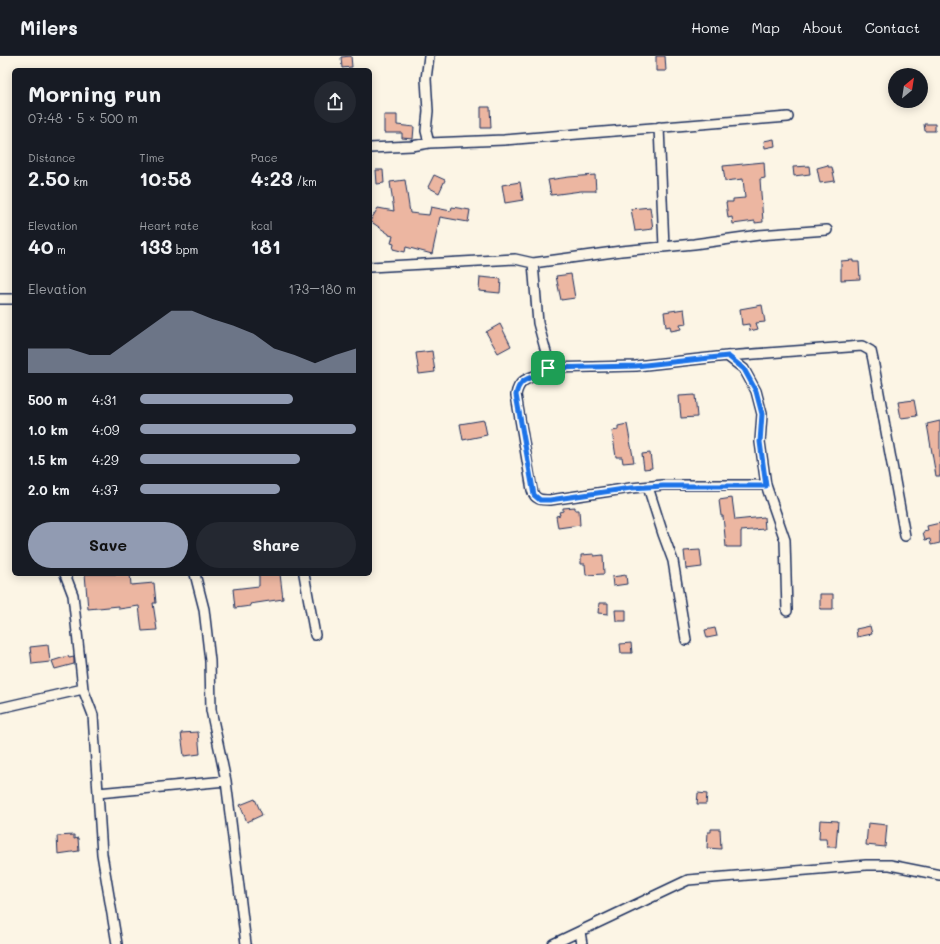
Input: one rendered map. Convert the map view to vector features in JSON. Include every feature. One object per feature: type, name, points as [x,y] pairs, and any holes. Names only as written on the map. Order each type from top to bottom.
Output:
[{"type":"street","points":[[429,56],[426,79],[428,111],[426,131],[429,143]]},
{"type":"street","points":[[372,148],[412,146],[429,143],[504,140],[788,117]]},
{"type":"street","points":[[659,127],[664,247]]},
{"type":"street","points":[[372,267],[515,259],[533,263],[759,235],[827,230]]},
{"type":"street","points":[[533,263],[538,323],[548,358],[548,368]]},
{"type":"street","points":[[0,299],[12,299]]},
{"type":"street","points":[[766,486],[648,487],[540,500],[534,495],[516,395],[517,387],[520,382],[546,371],[548,368],[636,366],[728,356],[862,346],[871,351],[906,536]]},
{"type":"street","points":[[728,356],[744,369],[756,391],[762,414],[760,442],[766,486],[785,540],[787,611]]},
{"type":"street","points":[[648,487],[664,539],[673,561],[686,640]]},
{"type":"street","points":[[66,576],[74,595],[83,689],[93,715],[102,854],[117,944]]},
{"type":"street","points":[[196,576],[204,609],[210,661],[212,710],[226,781],[246,944]]},
{"type":"street","points":[[304,576],[315,635]]},
{"type":"street","points":[[0,708],[83,689]]},
{"type":"street","points":[[98,793],[226,781]]},
{"type":"street","points":[[553,944],[688,880],[872,865],[890,865],[940,875]]},
{"type":"street","points":[[580,932],[582,944]]},
{"type":"building","points":[[351,56],[352,67],[342,68],[341,57]]},
{"type":"building","points":[[656,56],[665,56],[666,71],[656,71]]},
{"type":"building","points":[[481,107],[490,107],[491,128],[481,128]]},
{"type":"building","points":[[384,115],[397,115],[397,125],[414,127],[413,139],[402,138],[402,133],[384,133]]},
{"type":"building","points":[[924,124],[935,124],[935,131],[925,131]]},
{"type":"building","points":[[774,139],[775,146],[765,148],[764,141]]},
{"type":"building","points":[[764,162],[765,178],[760,179],[763,222],[755,223],[755,221],[733,224],[732,217],[728,218],[726,202],[733,202],[733,199],[745,198],[743,179],[725,181],[723,166]]},
{"type":"building","points":[[828,165],[828,167],[832,167],[835,181],[820,183],[817,168]]},
{"type":"building","points":[[809,166],[810,174],[794,176],[793,167]]},
{"type":"building","points":[[376,170],[383,170],[384,183],[377,184]]},
{"type":"building","points":[[434,175],[445,180],[439,193],[428,187]]},
{"type":"building","points":[[595,175],[596,191],[581,191],[551,195],[548,180]]},
{"type":"building","points":[[405,180],[410,213],[429,215],[431,207],[451,211],[452,207],[470,210],[468,222],[440,217],[432,254],[406,247],[405,252],[393,249],[394,244],[391,243],[393,236],[389,235],[372,222],[372,218],[378,208],[394,211],[390,182]]},
{"type":"building","points":[[520,182],[523,200],[505,203],[502,185]]},
{"type":"building","points":[[650,207],[653,229],[635,231],[631,209]]},
{"type":"building","points":[[853,260],[853,262],[859,262],[860,279],[841,280],[841,261]]},
{"type":"building","points":[[571,274],[575,298],[561,300],[556,276]]},
{"type":"building","points":[[480,277],[501,279],[500,293],[479,291]]},
{"type":"building","points":[[762,305],[765,322],[756,323],[758,329],[750,331],[749,324],[742,325],[740,309]]},
{"type":"building","points":[[684,309],[686,324],[680,325],[681,329],[671,331],[670,326],[666,327],[664,312]]},
{"type":"building","points":[[500,324],[511,346],[498,353],[486,332]]},
{"type":"building","points":[[432,351],[435,372],[419,374],[416,353]]},
{"type":"building","points":[[695,395],[697,417],[681,418],[679,396]]},
{"type":"building","points":[[914,400],[917,416],[901,418],[898,402]]},
{"type":"building","points":[[484,420],[487,435],[463,440],[460,424]]},
{"type":"building","points":[[940,421],[940,476],[936,476],[927,424]]},
{"type":"building","points":[[627,424],[634,462],[623,463],[622,457],[616,457],[612,431],[618,430],[618,426]]},
{"type":"building","points":[[650,453],[652,468],[644,469],[642,454]]},
{"type":"building","points":[[732,498],[735,520],[764,517],[765,529],[741,531],[741,547],[726,547],[723,516],[721,516],[719,500]]},
{"type":"building","points":[[575,507],[575,510],[579,510],[580,525],[558,528],[556,516],[560,515],[559,512],[563,511],[563,508]]},
{"type":"building","points":[[940,523],[940,543],[931,545],[930,539],[925,540],[923,532],[928,531],[927,526]]},
{"type":"building","points":[[700,550],[702,567],[686,569],[684,551]]},
{"type":"building","points":[[594,554],[594,556],[603,555],[604,574],[586,575],[585,564],[581,564],[581,555]]},
{"type":"building","points":[[626,575],[627,584],[613,586],[612,577]]},
{"type":"building","points":[[85,576],[130,576],[131,585],[154,583],[156,603],[153,603],[157,630],[142,631],[139,606],[119,609],[119,606],[88,609]]},
{"type":"building","points":[[259,576],[280,576],[283,599],[235,608],[233,589],[259,586]]},
{"type":"building","points":[[820,594],[833,594],[833,609],[820,609]]},
{"type":"building","points":[[599,603],[608,603],[608,614],[598,613]]},
{"type":"building","points":[[615,610],[626,610],[626,621],[616,621]]},
{"type":"building","points":[[870,626],[872,634],[857,637],[856,629]]},
{"type":"building","points":[[715,628],[717,636],[707,638],[705,630]]},
{"type":"building","points":[[631,643],[632,653],[621,653],[620,644]]},
{"type":"building","points":[[48,645],[50,662],[32,664],[30,647]]},
{"type":"building","points":[[68,656],[69,658],[74,657],[74,664],[55,669],[52,661]]},
{"type":"building","points":[[198,732],[200,754],[184,756],[181,733]]},
{"type":"building","points":[[698,793],[707,794],[706,804],[697,804]]},
{"type":"building","points":[[255,799],[262,815],[247,822],[240,805]]},
{"type":"building","points":[[820,820],[838,821],[836,847],[827,847],[826,839],[819,839]]},
{"type":"building","points":[[868,823],[887,825],[885,847],[866,845]]},
{"type":"building","points":[[711,829],[720,829],[721,849],[707,848],[708,832],[711,832]]},
{"type":"building","points":[[74,835],[74,839],[78,838],[79,851],[58,854],[57,836]]},
{"type":"route","points":[[728,356],[744,369],[756,391],[762,414],[760,442],[766,486],[663,486],[631,488],[550,500],[540,500],[534,495],[532,490],[526,446],[516,395],[517,387],[520,382],[538,375],[546,371],[548,368],[636,366],[728,356]]}]
